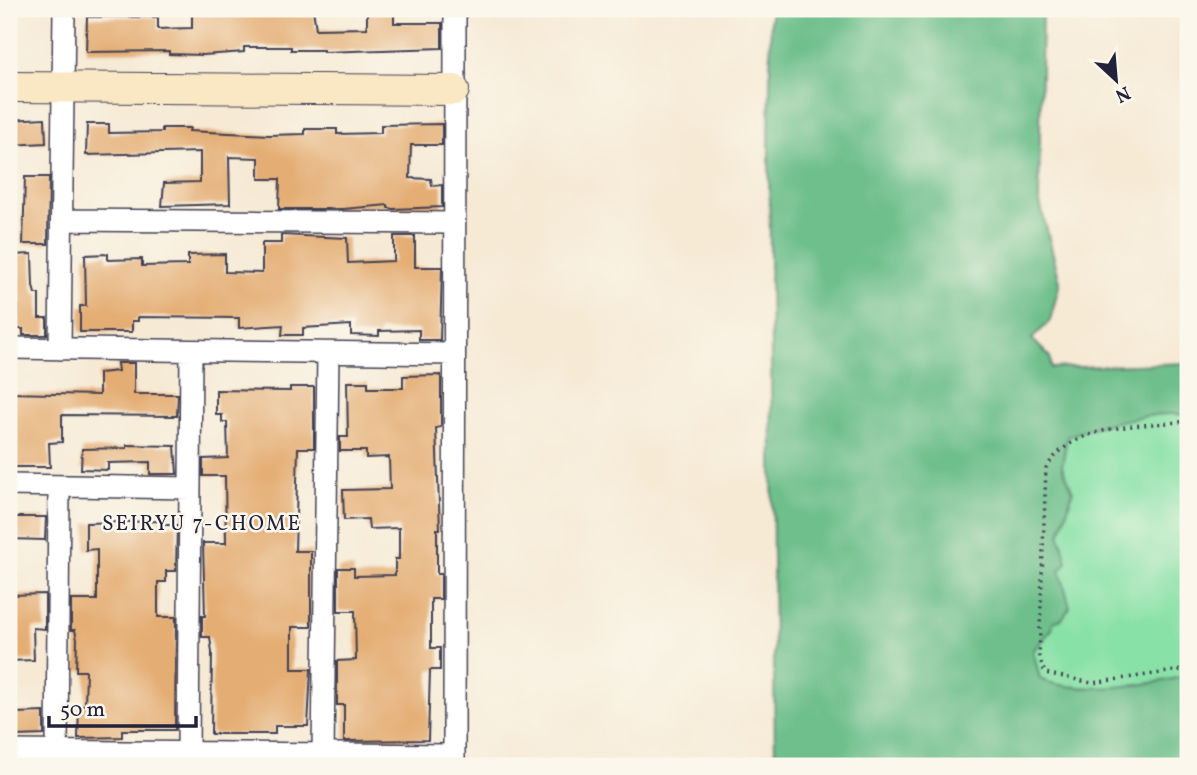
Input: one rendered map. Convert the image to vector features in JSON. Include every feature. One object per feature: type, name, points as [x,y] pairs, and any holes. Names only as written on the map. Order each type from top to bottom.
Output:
[{"type":"street","points":[[60,349],[64,9]]},
{"type":"street","points":[[9,751],[323,754],[454,761],[455,9]]},
{"type":"street","points":[[9,87],[454,90]]},
{"type":"street","points":[[62,220],[454,223]]},
{"type":"street","points":[[9,348],[454,354]]},
{"type":"street","points":[[188,753],[191,351]]},
{"type":"street","points":[[323,754],[328,353]]},
{"type":"street","points":[[9,485],[190,488]]},
{"type":"street","points":[[57,751],[59,486]]},
{"type":"path","points":[[1188,421],[1078,437],[1055,454],[1046,468],[1039,657],[1045,673],[1069,680],[1092,682],[1188,669]]},
{"type":"green space","points":[[771,9],[1042,9],[1039,199],[1060,282],[1050,321],[1032,339],[1050,357],[1051,368],[1188,363],[1188,416],[1146,416],[1110,423],[1067,437],[1062,466],[1073,491],[1060,535],[1067,562],[1060,571],[1070,607],[1062,619],[1053,622],[1052,629],[1033,651],[1040,679],[1073,687],[1154,683],[1188,675],[1188,766],[775,766],[769,152]]},
{"type":"green space","points":[[1188,380],[1188,766],[1009,766],[1045,392]]},
{"type":"building","points":[[192,9],[313,9],[316,29],[367,28],[367,12],[394,12],[394,23],[442,23],[442,48],[323,52],[291,50],[291,47],[244,47],[244,52],[203,55],[169,54],[169,51],[86,52],[87,17],[158,17],[158,29],[192,28]]},
{"type":"building","points":[[45,118],[46,143],[9,145],[9,120]]},
{"type":"building","points":[[87,124],[109,124],[109,133],[162,132],[162,128],[190,128],[189,131],[269,135],[305,134],[305,129],[337,129],[337,134],[381,133],[381,125],[442,124],[442,145],[411,145],[410,178],[431,179],[432,186],[442,185],[442,207],[393,209],[388,208],[388,205],[343,209],[279,209],[280,179],[259,179],[259,158],[229,157],[230,204],[162,206],[164,183],[200,182],[200,152],[86,155]]},
{"type":"building","points":[[25,177],[49,177],[48,244],[23,244]]},
{"type":"building","points":[[281,235],[347,238],[348,263],[394,261],[394,236],[415,236],[415,267],[442,267],[440,340],[419,340],[419,330],[379,331],[379,336],[351,335],[351,325],[303,328],[303,335],[282,335],[283,325],[239,328],[239,318],[138,317],[138,321],[132,321],[132,332],[80,332],[80,306],[86,306],[85,255],[108,254],[108,260],[142,259],[142,266],[188,265],[188,255],[225,254],[225,272],[262,273],[262,243],[281,243]]},
{"type":"building","points":[[32,254],[33,286],[35,294],[39,294],[39,318],[47,318],[47,335],[23,335],[23,329],[17,329],[18,306],[9,306],[10,255]]},
{"type":"building","points":[[117,363],[134,363],[134,394],[178,394],[177,416],[62,415],[62,442],[49,443],[50,467],[9,467],[9,393],[99,395],[99,373],[118,371]]},
{"type":"building","points":[[441,375],[441,427],[436,428],[440,529],[437,529],[437,574],[441,574],[441,599],[431,599],[431,648],[440,648],[440,670],[430,670],[428,740],[344,741],[344,705],[337,705],[337,661],[356,660],[355,611],[338,611],[338,568],[354,568],[354,576],[395,575],[395,559],[399,559],[399,528],[369,529],[368,519],[344,520],[343,490],[390,489],[389,457],[366,458],[366,451],[340,451],[340,437],[348,437],[347,382],[368,382],[368,388],[403,388],[403,376]]},
{"type":"building","points":[[290,387],[314,387],[314,448],[298,448],[295,551],[311,551],[311,627],[292,627],[292,669],[311,669],[308,726],[275,726],[275,734],[211,734],[212,652],[210,637],[202,637],[202,616],[205,616],[203,543],[226,543],[225,476],[203,476],[203,459],[228,458],[227,422],[222,422],[222,415],[216,415],[216,390],[290,391]]},
{"type":"building","points":[[127,445],[175,446],[177,474],[150,474],[150,462],[108,463],[108,470],[81,469],[82,449],[127,448]]},
{"type":"building","points":[[9,517],[46,517],[45,540],[9,539]]},
{"type":"building","points":[[163,521],[163,525],[177,525],[176,571],[166,571],[166,582],[158,582],[158,617],[176,617],[175,730],[122,730],[122,737],[78,738],[79,705],[85,705],[86,671],[76,671],[77,639],[75,630],[71,630],[71,600],[97,600],[97,549],[86,550],[86,523]]},
{"type":"building","points":[[45,594],[45,629],[33,628],[34,660],[9,661],[9,595]]},
{"type":"building","points":[[44,712],[44,735],[15,736],[15,713]]},
{"type":"district","name":"SEIRYU 7-CHOME","points":[[202,523]]}]
